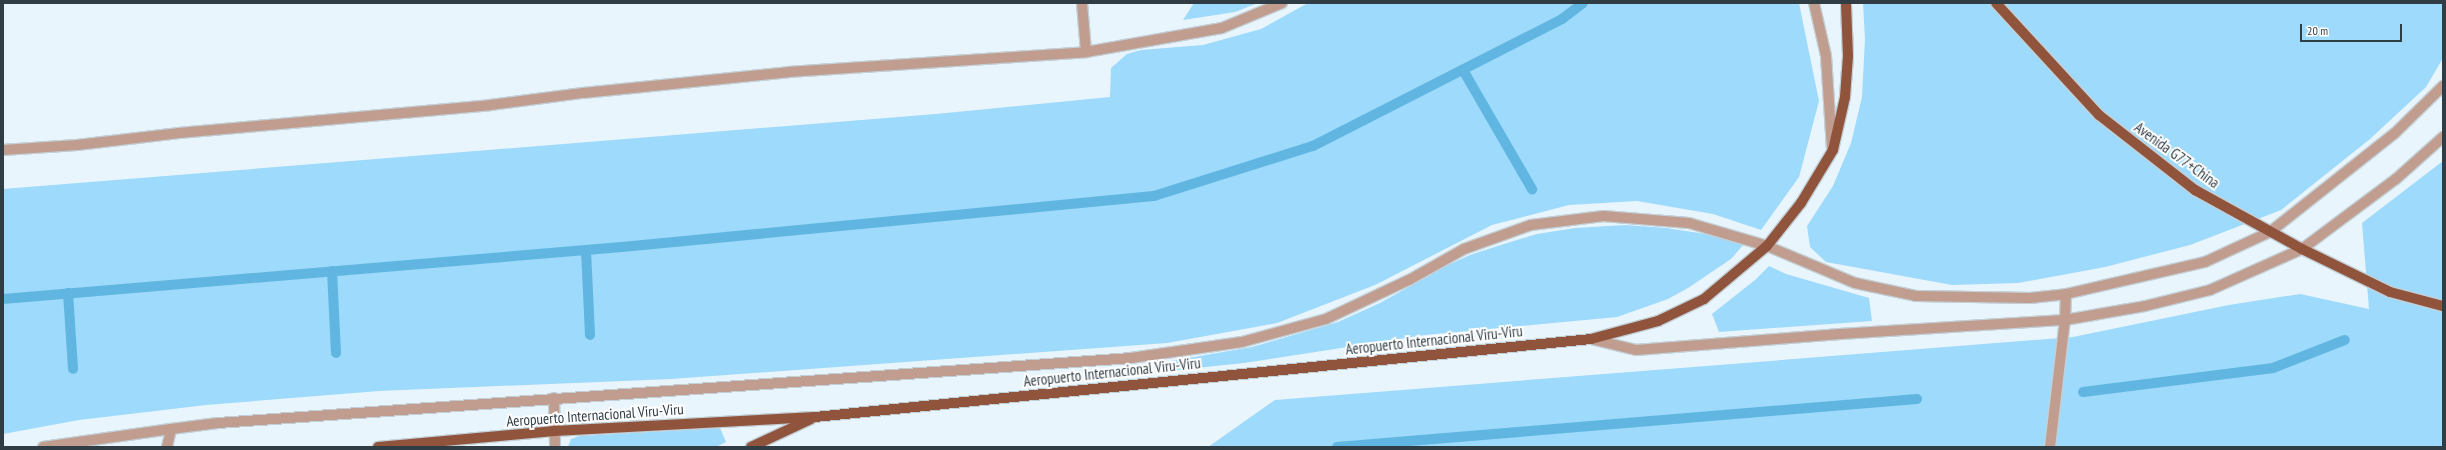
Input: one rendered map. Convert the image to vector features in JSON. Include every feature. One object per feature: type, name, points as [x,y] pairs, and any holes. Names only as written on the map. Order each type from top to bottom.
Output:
[{"type":"main road","name":"Aeropuerto Internacional Viru-Viru","points":[[378,447],[554,431],[815,417],[1591,339],[1658,321],[1704,299],[1767,246],[1801,203],[1832,150],[1845,97],[1848,56],[1846,3]]},
{"type":"main road","name":"Avenida G77+China","points":[[1996,3],[2099,115],[2195,190],[2302,249],[2390,292],[2443,306]]},
{"type":"main road","name":"Aeropuerto Internacional Viru-Viru","points":[[751,447],[815,417]]},
{"type":"lane","points":[[1082,3],[1086,52]]},
{"type":"lane","points":[[3,150],[77,145],[179,133],[490,105],[584,93],[788,72],[1086,52],[1222,28],[1282,3]]},
{"type":"lane","points":[[1814,3],[1826,56],[1832,150]]},
{"type":"lane","points":[[44,447],[218,423],[1130,358],[1242,342],[1326,319],[1409,280],[1464,249],[1531,225],[1603,216],[1689,223],[1767,246],[1855,283],[1916,296],[2030,298],[2066,294],[2206,262],[2270,232],[2395,133],[2443,86]]},
{"type":"lane","points":[[1591,339],[1636,350],[1840,334],[2065,320],[2145,306],[2210,290],[2302,249],[2396,179],[2443,137]]},
{"type":"lane","points":[[2050,447],[2065,320],[2066,294]]},
{"type":"lane","points":[[554,398],[554,447]]},
{"type":"lane","points":[[167,447],[171,429]]},
{"type":"shaded area","points":[[1194,3],[1258,3],[1235,12],[1183,20]]},
{"type":"shaded area","points":[[1308,3],[1799,3],[1819,101],[1799,177],[1761,230],[1713,214],[1637,201],[1569,205],[1492,225],[1375,285],[1277,323],[1167,343],[671,379],[379,391],[206,405],[79,420],[3,434],[3,189],[936,114],[1110,97],[1111,68],[1127,54],[1141,50],[1203,45],[1261,29]]},
{"type":"shaded area","points":[[1863,3],[2443,3],[2443,58],[2426,87],[2370,139],[2281,210],[2190,245],[2105,267],[2018,283],[1952,285],[1826,262],[1810,247],[1807,226],[1833,186],[1851,143],[1862,97],[1865,39]]},
{"type":"shaded area","points":[[2443,161],[2443,447],[1208,447],[1275,400],[2073,337],[2229,305],[2300,294],[2369,309],[2362,223]]},
{"type":"shaded area","points":[[1625,225],[1666,228],[1712,235],[1744,244],[1731,259],[1688,288],[1668,299],[1617,317],[1425,335],[1244,363],[1167,371],[1162,368],[1165,362],[1252,347],[1338,322],[1380,303],[1448,265],[1470,255],[1507,243],[1537,234],[1575,228]]},
{"type":"shaded area","points":[[1769,266],[1786,274],[1869,298],[1872,321],[1719,332],[1712,314],[1755,280]]},
{"type":"shaded area","points":[[720,428],[726,442],[716,447],[568,447],[571,439],[579,436]]},
{"type":"waterway","points":[[3,299],[622,247],[1154,196],[1313,146],[1562,19],[1583,3]]},
{"type":"waterway","points":[[1463,70],[1532,189]]},
{"type":"waterway","points":[[586,250],[590,335]]},
{"type":"waterway","points":[[332,271],[336,353]]},
{"type":"waterway","points":[[68,293],[73,369]]},
{"type":"waterway","points":[[2083,392],[2273,368],[2345,340]]},
{"type":"waterway","points":[[1337,447],[1917,399]]}]
